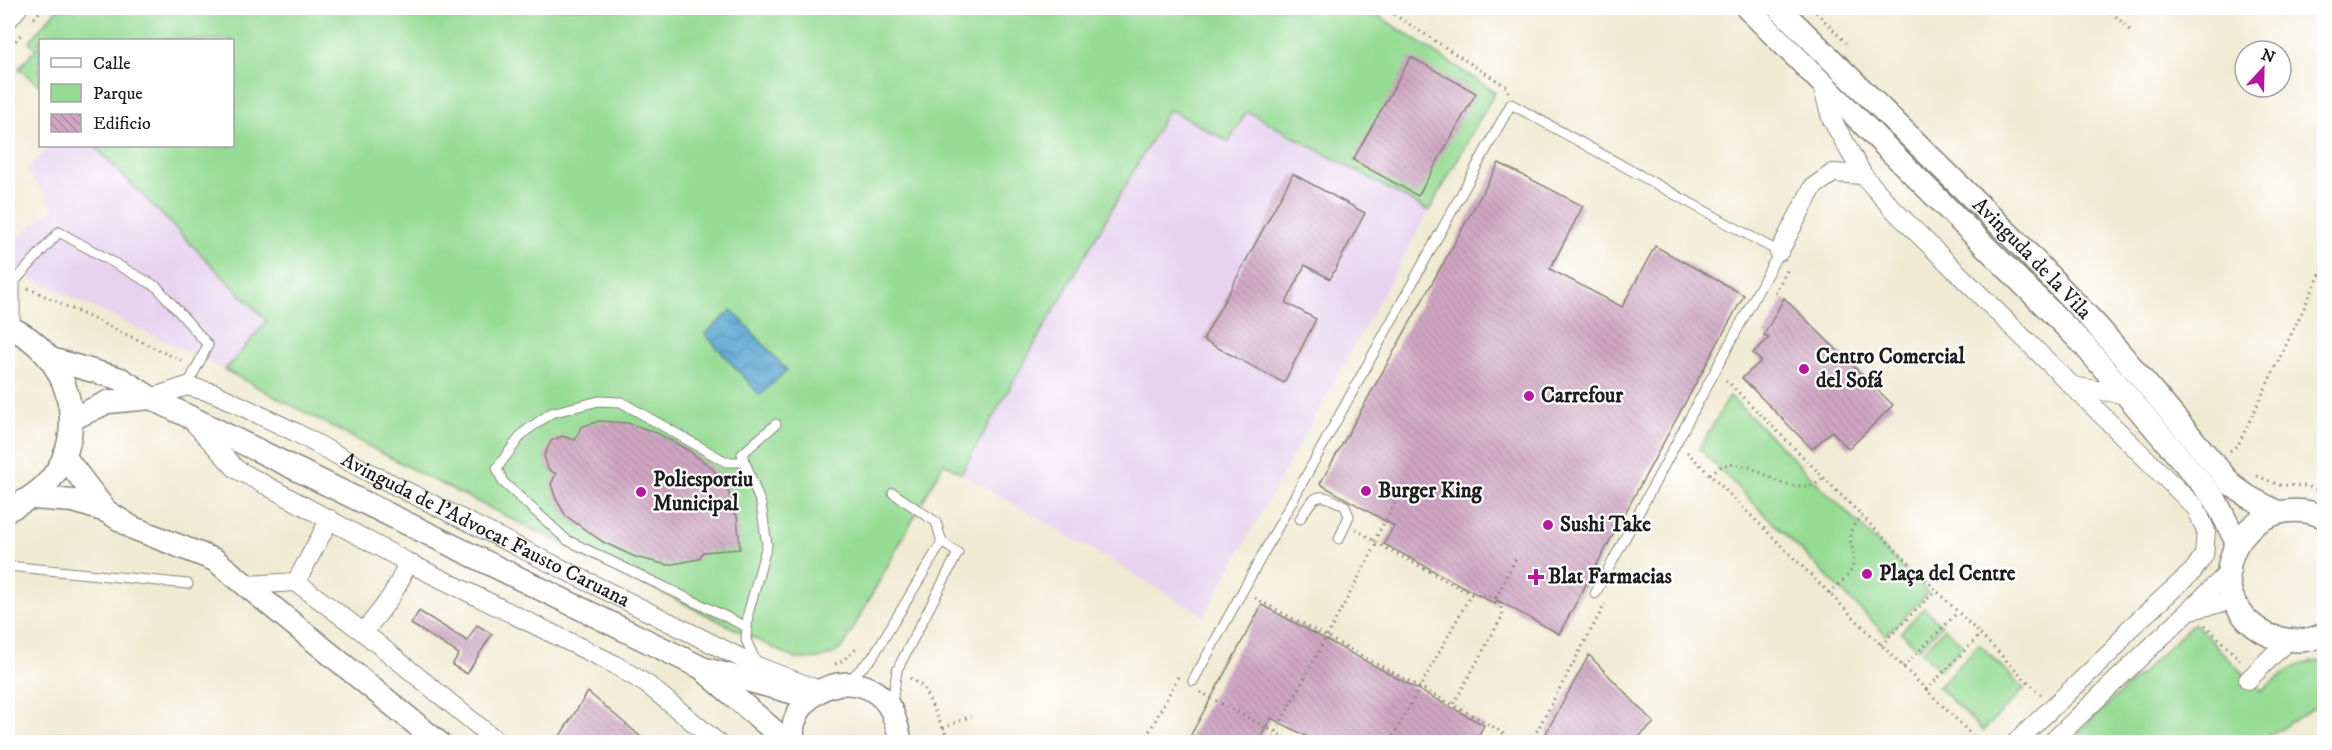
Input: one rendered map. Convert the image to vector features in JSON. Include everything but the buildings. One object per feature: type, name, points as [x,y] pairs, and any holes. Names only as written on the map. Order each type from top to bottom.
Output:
[{"type":"street","points":[[8,20],[18,8]]},
{"type":"street","name":"Avinguda de la Vila","points":[[1747,8],[2075,336],[2215,500],[2237,543]]},
{"type":"street","name":"Avinguda de la Vila","points":[[1779,8],[2017,242],[2099,328],[2232,485],[2277,512]]},
{"type":"street","points":[[1821,81],[1831,118],[1863,176],[2196,508],[2206,531],[2204,555],[2193,571],[2128,630],[2114,649],[2016,742]]},
{"type":"street","points":[[1786,256],[1813,187],[1833,173],[1863,176]]},
{"type":"street","points":[[8,510],[32,498],[50,480],[64,456],[70,438],[72,419],[69,394],[51,359],[32,340],[11,329]]},
{"type":"street","name":"Avinguda de l'Advocat Fausto Caruana","points":[[51,359],[121,379],[151,398],[702,668],[814,694]]},
{"type":"street","points":[[72,419],[108,402],[151,398],[188,386]]},
{"type":"street","name":"Avinguda de l'Advocat Fausto Caruana","points":[[188,386],[214,393],[295,432],[370,474],[814,694]]},
{"type":"street","points":[[2072,386],[2127,396]]},
{"type":"street","points":[[188,416],[236,469],[407,562],[612,663],[648,685],[717,742]]},
{"type":"street","points":[[64,456],[106,511]]},
{"type":"street","points":[[32,498],[74,501],[106,511],[133,528],[215,560],[438,742]]},
{"type":"street","points":[[2323,636],[2304,641],[2287,641],[2255,628],[2241,613],[2234,600],[2229,572],[2231,557],[2237,543],[2254,524],[2277,512],[2294,510],[2313,512],[2325,517]]},
{"type":"street","points":[[296,582],[330,519]]},
{"type":"street","points":[[363,632],[403,578],[407,562]]},
{"type":"street","points":[[2052,742],[2229,572]]},
{"type":"street","points":[[247,585],[296,582],[363,632],[498,742]]},
{"type":"street","points":[[2191,610],[2234,600]]},
{"type":"street","points":[[2114,649],[2141,635],[2165,634]]},
{"type":"street","points":[[2251,677],[2287,641]]},
{"type":"street","name":"Avinguda de l'Advocat Fausto Caruana","points":[[702,668],[787,742]]},
{"type":"street","points":[[793,742],[794,721],[814,694],[847,682],[872,689],[891,707],[902,741]]},
{"type":"lane","points":[[1191,685],[1511,104],[1786,256],[1595,594]]},
{"type":"lane","points":[[11,329],[15,281],[58,232],[157,288],[208,345],[188,386]]},
{"type":"lane","points":[[744,462],[726,462],[621,402],[599,401],[551,414],[524,433],[497,468],[503,482],[567,540],[747,627]]},
{"type":"lane","points":[[758,666],[746,640],[748,614],[767,545],[761,504],[742,454],[776,424]]},
{"type":"lane","points":[[891,707],[897,670],[958,553],[942,542],[936,522],[893,493]]},
{"type":"lane","points":[[1300,519],[1316,497],[1326,496],[1345,506],[1349,516],[1339,539]]},
{"type":"lane","points":[[847,682],[872,658],[942,542]]},
{"type":"lane","points":[[8,566],[188,584]]},
{"type":"lane","points":[[727,651],[746,640]]},
{"type":"path","points":[[1384,8],[1507,87],[1511,104]]},
{"type":"path","points":[[2107,8],[2132,32]]},
{"type":"path","points":[[1771,300],[1786,256]]},
{"type":"path","points":[[2230,451],[2238,445],[2325,266]]},
{"type":"path","points":[[15,281],[196,368]]},
{"type":"path","points":[[1721,390],[1726,380],[2042,696]]},
{"type":"path","points":[[1687,452],[1979,742]]},
{"type":"path","points":[[1710,474],[1723,465],[1743,464],[1781,483],[1795,486],[1812,486],[1824,478]]},
{"type":"path","points":[[1270,742],[1328,637],[1399,496]]},
{"type":"path","points":[[1829,593],[1849,573],[1853,564],[1849,536],[1852,526],[1862,516]]},
{"type":"path","points":[[1347,523],[1375,542],[1471,594],[1496,598]]},
{"type":"path","points":[[1496,598],[1516,558]]},
{"type":"path","points":[[1881,645],[1936,590]]},
{"type":"path","points":[[1243,592],[1453,705],[1505,735],[1509,742]]},
{"type":"path","points":[[1390,742],[1471,594]]},
{"type":"path","points":[[1453,705],[1503,615],[1496,598]]},
{"type":"path","points":[[1531,742],[1608,599]]},
{"type":"path","points":[[2191,610],[2251,677]]},
{"type":"path","points":[[1904,667],[1958,612]]},
{"type":"path","points":[[1926,690],[1981,634]]},
{"type":"path","points":[[832,664],[842,661],[856,649],[872,658]]},
{"type":"path","points":[[897,670],[923,687],[943,728],[953,742]]},
{"type":"path","points":[[1177,680],[1191,685],[1293,742]]},
{"type":"path","points":[[943,728],[971,716]]},
{"type":"path","points":[[1534,736],[1541,742]]},
{"type":"shaded area","points":[[1169,109],[1229,142],[1246,111],[1429,211],[1204,616],[961,473]]},
{"type":"shaded area","points":[[50,147],[95,147],[267,321],[225,370],[8,267],[8,246],[54,208],[26,169]]},
{"type":"green space","points":[[58,8],[1320,8],[1329,12],[1332,8],[1367,8],[1495,92],[1429,211],[1247,111],[1229,142],[1169,109],[961,473],[944,463],[843,647],[827,657],[796,659],[425,476],[225,370],[267,321],[95,147],[234,147],[234,39],[39,39],[39,85],[19,69],[36,48],[29,42]]},
{"type":"green space","points":[[1730,396],[1928,593],[1886,635],[1699,449]]},
{"type":"green space","points":[[1924,608],[1942,625],[1918,649],[1901,632]]},
{"type":"green space","points":[[2194,623],[2261,692],[2297,666],[2324,661],[2324,706],[2320,704],[2259,742],[2068,742]]},
{"type":"green space","points":[[1945,628],[1963,645],[1939,670],[1922,652]]},
{"type":"green space","points":[[1979,644],[2024,689],[1983,731],[1938,687]]},
{"type":"water","points":[[732,310],[787,370],[760,395],[705,334]]},
{"type":"place","name":"Centro Comercial del Sofá","points":[[1804,369]]},
{"type":"place","name":"Carrefour","points":[[1529,396]]},
{"type":"place","name":"Burger King","points":[[1366,491]]},
{"type":"place","name":"Poliesportiu Municipal","points":[[641,492]]},
{"type":"place","name":"Sushi Take","points":[[1548,525]]},
{"type":"place","name":"Plaça del Centre","points":[[1867,574]]},
{"type":"place","name":"Blat Farmacias","points":[[1536,577]]}]
